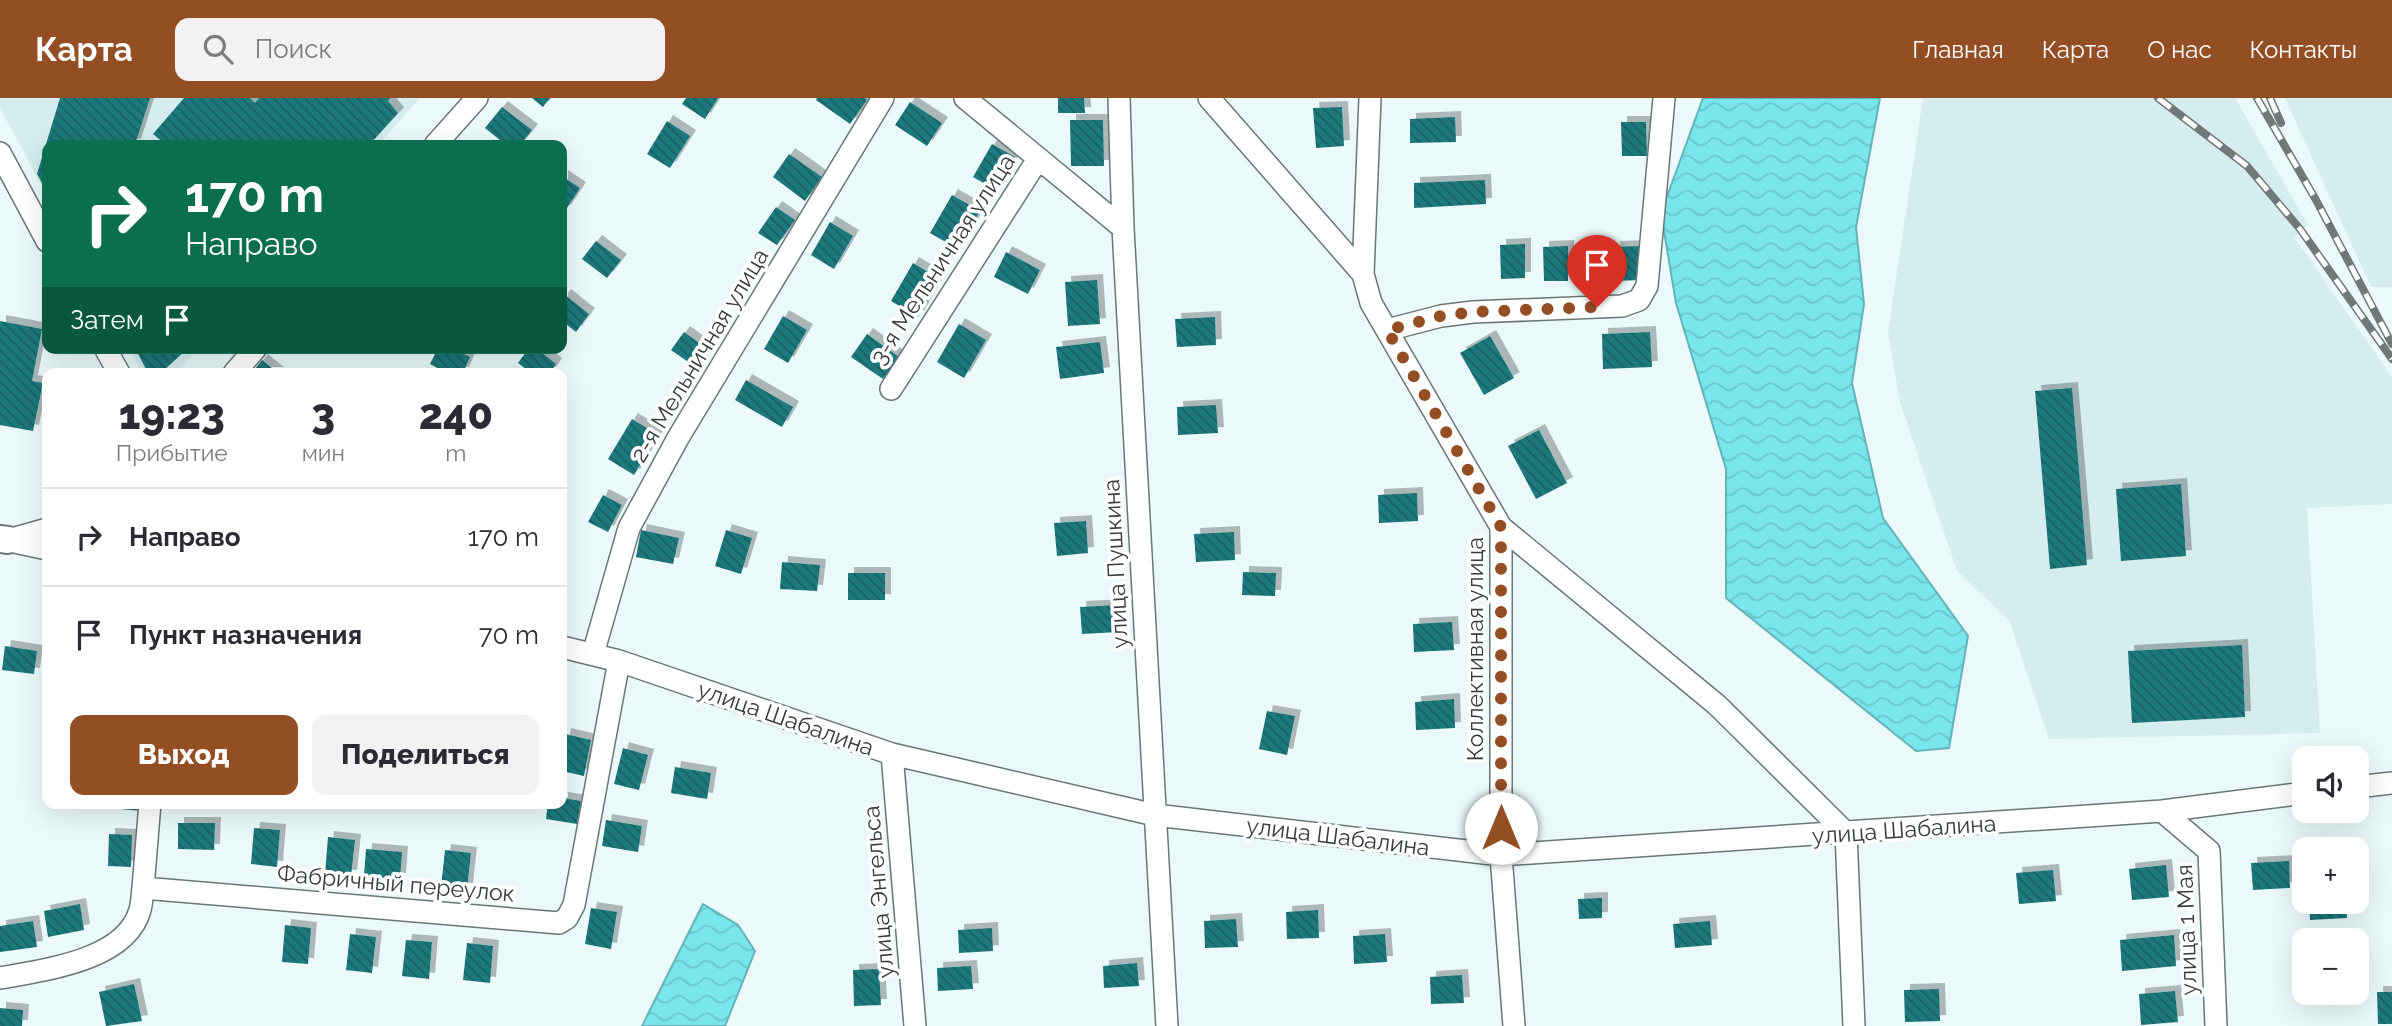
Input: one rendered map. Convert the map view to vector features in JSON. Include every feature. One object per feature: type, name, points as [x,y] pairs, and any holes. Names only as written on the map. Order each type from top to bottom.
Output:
[{"type":"street","points":[[439,140],[477,98]]},
{"type":"street","name":"2-я Мельничная улица","points":[[593,654],[629,528],[678,438],[883,98]]},
{"type":"street","points":[[965,98],[1123,228]]},
{"type":"street","name":"улица Пушкина","points":[[1119,98],[1123,228],[1167,1026]]},
{"type":"street","points":[[1209,98],[1363,274]]},
{"type":"street","name":"Коллективная улица","points":[[1370,98],[1371,129],[1363,274],[1371,303],[1501,527],[1501,855],[1514,1026]]},
{"type":"street","points":[[1387,330],[1441,316],[1473,312],[1622,306],[1639,300],[1647,286],[1664,98]]},
{"type":"street","points":[[0,153],[42,232]]},
{"type":"street","name":"3-я Мельничная улица","points":[[891,388],[1038,159]]},
{"type":"street","points":[[238,368],[251,354]]},
{"type":"street","points":[[1501,527],[1717,705],[1846,833],[1854,1026]]},
{"type":"street","points":[[4,540],[42,530]]},
{"type":"street","points":[[4,540],[42,548]]},
{"type":"street","name":"улица Шабалина","points":[[567,648],[619,661],[892,754],[1155,815],[1501,855],[2161,811],[2292,795]]},
{"type":"street","name":"Фабричный переулок","points":[[143,888],[559,923],[568,918],[574,905],[619,661]]},
{"type":"street","name":"улица Энгельса","points":[[892,754],[915,1026]]},
{"type":"street","points":[[2369,786],[2392,783]]},
{"type":"street","points":[[0,978],[54,968],[86,958],[110,947],[130,929],[140,911],[150,809]]},
{"type":"street","name":"улица 1 Мая","points":[[2161,811],[2209,851],[2216,1026]]},
{"type":"shaded area","points":[[0,98],[420,98],[382,140],[42,140],[42,187],[0,108]]},
{"type":"shaded area","points":[[1923,98],[2235,98],[2308,225],[2294,237],[2392,377],[2392,504],[2307,508],[2320,733],[2049,739],[2009,620],[1957,571],[1900,402],[1888,332]]},
{"type":"shaded area","points":[[2285,98],[2392,98],[2392,287],[2371,287]]},
{"type":"shaded area","points":[[132,354],[193,354],[181,368],[139,368]]},
{"type":"water","points":[[1703,98],[1880,98],[1856,227],[1864,304],[1852,383],[1883,518],[1968,636],[1949,748],[1916,751],[1726,598],[1726,469],[1676,303],[1661,213]]},
{"type":"water","points":[[703,904],[738,925],[755,951],[725,1026],[642,1026]]},
{"type":"building","points":[[60,98],[150,98],[137,140],[47,140]]},
{"type":"building","points":[[184,98],[250,98],[255,103],[259,98],[390,98],[388,101],[398,113],[374,140],[160,140],[153,134]]},
{"type":"building","points":[[532,98],[550,98],[543,107]]},
{"type":"building","points":[[686,98],[718,98],[705,119],[682,104]]},
{"type":"building","points":[[1058,98],[1084,98],[1085,113],[1058,113]]},
{"type":"building","points":[[816,100],[867,100],[850,124]]},
{"type":"building","points":[[910,102],[942,123],[927,146],[895,125]]},
{"type":"building","points":[[502,107],[532,130],[524,140],[500,140],[485,128]]},
{"type":"building","points":[[1342,107],[1344,146],[1316,148],[1313,108]]},
{"type":"building","points":[[1455,117],[1456,142],[1410,143],[1410,119]]},
{"type":"building","points":[[1070,120],[1103,120],[1104,166],[1071,166]]},
{"type":"building","points":[[667,121],[690,136],[670,168],[647,154]]},
{"type":"building","points":[[1621,122],[1646,122],[1647,156],[1622,156]]},
{"type":"building","points":[[992,144],[1015,157],[996,190],[973,177]]},
{"type":"building","points":[[789,154],[822,177],[805,201],[773,177]]},
{"type":"building","points":[[42,157],[42,183],[37,174]]},
{"type":"building","points":[[567,179],[580,188],[567,208]]},
{"type":"building","points":[[1485,180],[1486,204],[1414,208],[1414,183]]},
{"type":"building","points":[[952,195],[980,211],[958,249],[930,233]]},
{"type":"building","points":[[776,207],[795,220],[777,245],[758,233]]},
{"type":"building","points":[[830,222],[853,236],[834,269],[811,255]]},
{"type":"building","points":[[596,241],[621,260],[607,278],[582,259]]},
{"type":"building","points":[[1525,244],[1525,278],[1501,279],[1500,245]]},
{"type":"building","points":[[1568,246],[1568,281],[1544,281],[1543,247]]},
{"type":"building","points":[[1639,246],[1640,280],[1615,281],[1614,247]]},
{"type":"building","points":[[1579,247],[1604,247],[1605,281],[1580,282]]},
{"type":"building","points":[[1006,252],[1040,270],[1028,294],[994,277]]},
{"type":"building","points":[[913,263],[940,279],[918,317],[891,301]]},
{"type":"building","points":[[1097,280],[1100,324],[1068,326],[1065,282]]},
{"type":"building","points":[[567,297],[589,314],[576,332],[567,325]]},
{"type":"building","points":[[783,316],[807,330],[788,363],[764,349]]},
{"type":"building","points":[[1215,317],[1216,345],[1177,347],[1175,319]]},
{"type":"building","points":[[0,321],[42,329],[32,381],[42,383],[33,431],[0,425]]},
{"type":"building","points":[[959,324],[986,340],[964,378],[937,362]]},
{"type":"building","points":[[684,332],[709,350],[697,368],[671,350]]},
{"type":"building","points":[[1650,332],[1652,367],[1603,369],[1602,334]]},
{"type":"building","points":[[867,334],[899,357],[883,379],[851,357]]},
{"type":"building","points":[[1490,336],[1514,378],[1484,395],[1460,353]]},
{"type":"building","points":[[1100,342],[1104,373],[1060,379],[1056,347]]},
{"type":"building","points":[[138,354],[182,354],[166,368],[145,368]]},
{"type":"building","points":[[435,354],[464,354],[470,357],[465,368],[438,368],[430,364]]},
{"type":"building","points":[[525,354],[544,354],[556,364],[553,368],[524,368],[518,363]]},
{"type":"building","points":[[262,360],[272,368],[256,368]]},
{"type":"building","points":[[746,380],[793,407],[782,427],[735,400]]},
{"type":"building","points":[[2072,388],[2087,565],[2050,569],[2035,391]]},
{"type":"building","points":[[1216,405],[1218,433],[1178,435],[1177,407]]},
{"type":"building","points":[[632,419],[658,435],[634,475],[608,459]]},
{"type":"building","points":[[1539,430],[1567,483],[1536,499],[1508,446]]},
{"type":"building","points":[[2181,484],[2186,556],[2121,561],[2116,489]]},
{"type":"building","points":[[1417,493],[1418,521],[1379,523],[1378,495]]},
{"type":"building","points":[[603,495],[622,505],[608,532],[588,522]]},
{"type":"building","points":[[1086,521],[1088,553],[1057,556],[1054,523]]},
{"type":"building","points":[[641,530],[679,538],[673,564],[636,557]]},
{"type":"building","points":[[726,530],[752,538],[741,574],[715,566]]},
{"type":"building","points":[[1234,532],[1235,560],[1196,562],[1194,534]]},
{"type":"building","points":[[782,562],[820,565],[817,591],[780,589]]},
{"type":"building","points":[[1243,572],[1276,573],[1275,596],[1242,595]]},
{"type":"building","points":[[848,573],[885,573],[885,600],[848,600]]},
{"type":"building","points":[[1118,605],[1119,632],[1082,634],[1080,607]]},
{"type":"building","points":[[1452,622],[1454,650],[1414,652],[1413,624]]},
{"type":"building","points":[[2242,645],[2245,717],[2132,723],[2128,651]]},
{"type":"building","points":[[5,646],[37,651],[34,674],[2,670]]},
{"type":"building","points":[[1454,699],[1455,728],[1416,730],[1415,702]]},
{"type":"building","points":[[1267,711],[1295,716],[1287,755],[1259,749]]},
{"type":"building","points":[[567,734],[591,740],[584,776],[567,772]]},
{"type":"building","points":[[623,748],[648,755],[639,790],[614,784]]},
{"type":"building","points":[[675,767],[711,773],[707,799],[671,793]]},
{"type":"building","points":[[567,799],[581,801],[577,824],[546,819],[547,809],[567,809]]},
{"type":"building","points":[[606,820],[642,826],[638,852],[602,846]]},
{"type":"building","points":[[178,823],[215,823],[214,850],[178,849]]},
{"type":"building","points":[[254,828],[280,830],[277,867],[251,864]]},
{"type":"building","points":[[109,834],[132,835],[131,867],[108,866]]},
{"type":"building","points":[[328,837],[355,840],[351,876],[325,874]]},
{"type":"building","points":[[366,849],[402,852],[400,879],[364,876]]},
{"type":"building","points":[[445,850],[471,853],[467,889],[441,887]]},
{"type":"building","points":[[2289,861],[2290,888],[2253,890],[2251,863]]},
{"type":"building","points":[[2166,865],[2169,897],[2132,900],[2129,869]]},
{"type":"building","points":[[2053,870],[2056,901],[2019,904],[2016,873]]},
{"type":"building","points":[[1602,898],[1602,918],[1579,919],[1578,899]]},
{"type":"building","points":[[80,904],[84,930],[48,937],[44,911]]},
{"type":"building","points":[[591,908],[617,912],[611,949],[585,944]]},
{"type":"building","points":[[1318,910],[1319,938],[1287,939],[1286,912]]},
{"type":"building","points":[[2310,914],[2347,914],[2347,918],[2310,920]]},
{"type":"building","points":[[1236,919],[1238,947],[1205,948],[1204,921]]},
{"type":"building","points":[[33,921],[37,947],[0,952],[0,926]]},
{"type":"building","points":[[1710,921],[1712,945],[1675,948],[1673,924]]},
{"type":"building","points":[[285,925],[311,928],[308,964],[282,962]]},
{"type":"building","points":[[992,928],[993,951],[959,953],[958,930]]},
{"type":"building","points":[[350,934],[376,937],[372,973],[346,970]]},
{"type":"building","points":[[1385,934],[1387,962],[1354,964],[1353,936]]},
{"type":"building","points":[[2174,935],[2176,966],[2122,971],[2120,940]]},
{"type":"building","points":[[406,940],[432,942],[429,979],[402,976]]},
{"type":"building","points":[[467,943],[493,946],[490,983],[463,980]]},
{"type":"building","points":[[1137,963],[1139,986],[1104,988],[1103,966]]},
{"type":"building","points":[[971,966],[973,989],[938,991],[937,968]]},
{"type":"building","points":[[879,969],[881,1005],[854,1006],[853,970]]},
{"type":"building","points":[[1462,975],[1464,1003],[1431,1004],[1430,977]]},
{"type":"building","points":[[134,984],[142,1021],[106,1026],[99,992]]},
{"type":"building","points":[[1939,989],[1940,1021],[1905,1022],[1904,990]]},
{"type":"building","points":[[2175,991],[2178,1022],[2141,1025],[2139,994]]},
{"type":"building","points":[[2377,992],[2392,992],[2392,1024],[2378,1024]]},
{"type":"building","points":[[0,1008],[23,1010],[22,1026],[0,1026]]},
{"type":"railway","points":[[2158,98],[2247,166],[2300,229],[2392,359]]},
{"type":"railway","points":[[2257,98],[2316,200],[2392,344]]},
{"type":"railway","points":[[2270,98],[2281,123]]},
{"type":"route","points":[[1501,828],[1501,527],[1387,330],[1441,316],[1473,312],[1597,307]]}]
